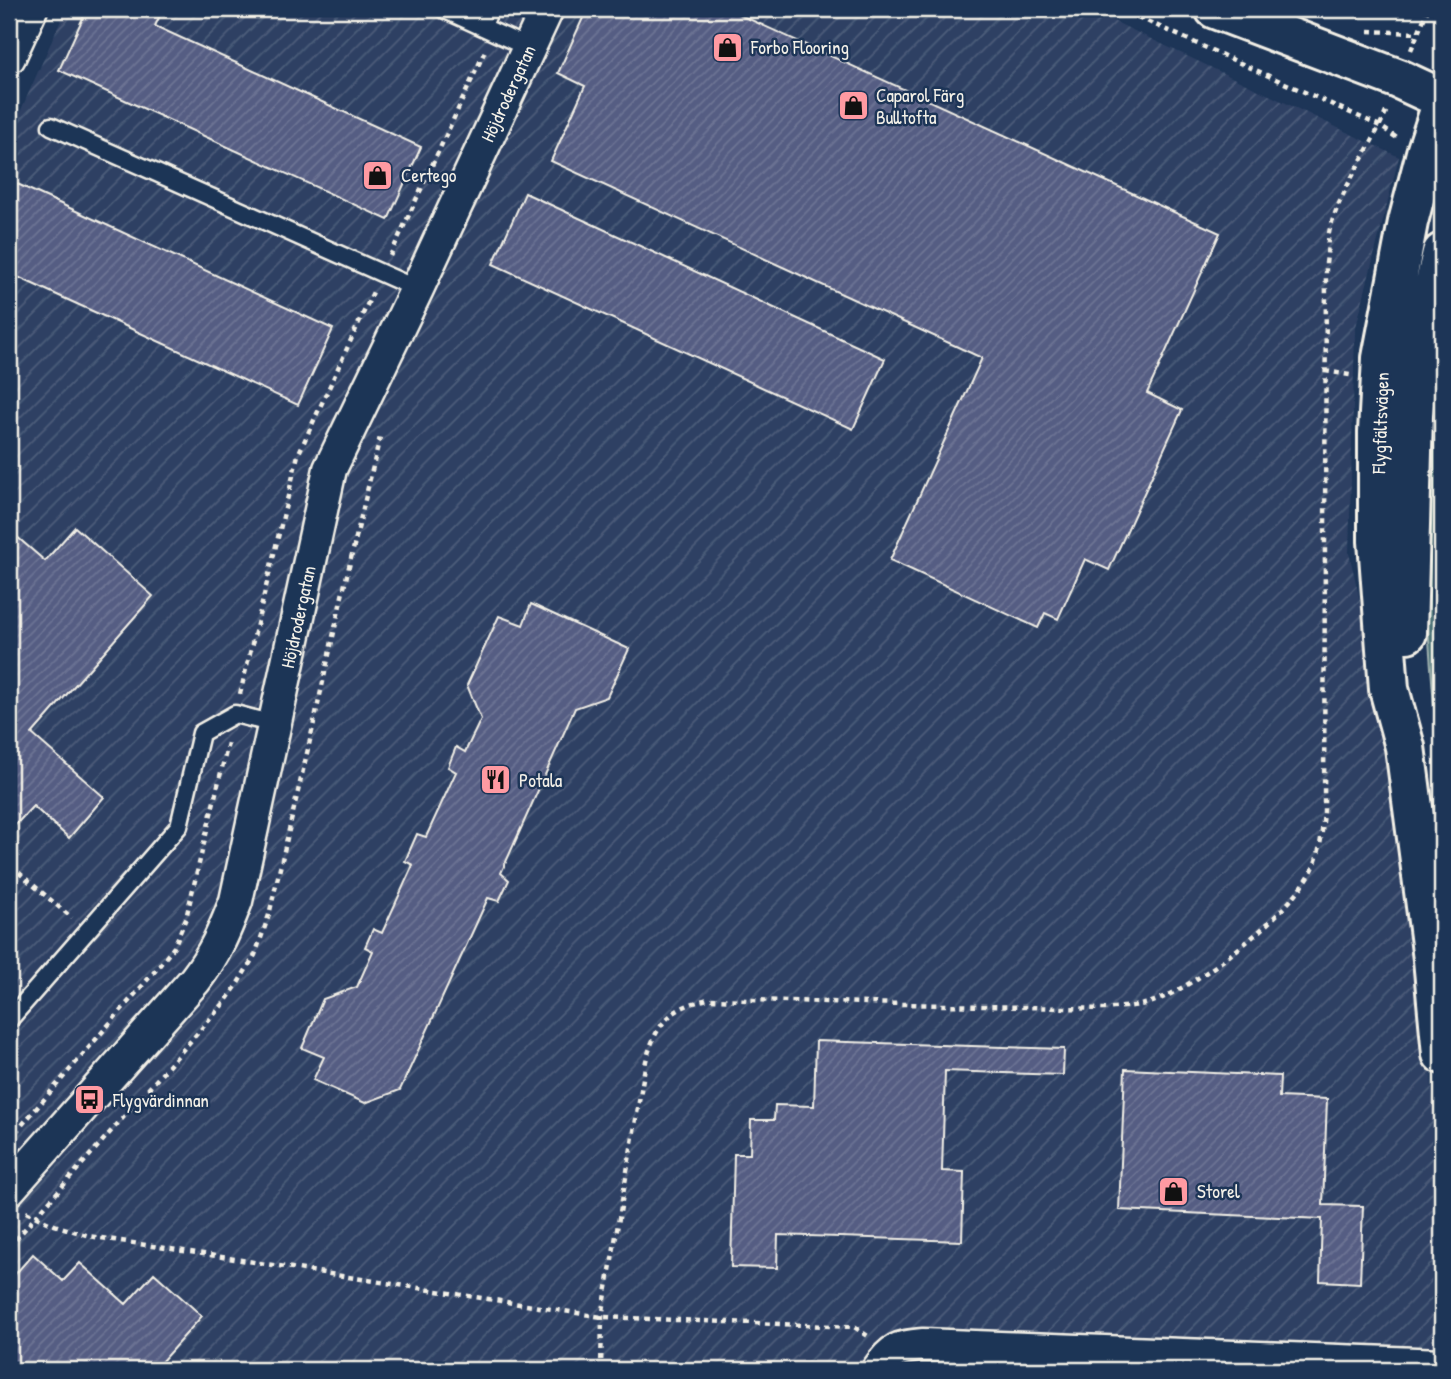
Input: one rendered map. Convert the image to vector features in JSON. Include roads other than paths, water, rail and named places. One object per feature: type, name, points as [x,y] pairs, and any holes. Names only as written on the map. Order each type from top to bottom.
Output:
[{"type":"street","points":[[9,57],[31,9]]},
{"type":"street","name":"Höjdrodergatan","points":[[13,1198],[211,960],[225,931],[236,901],[330,469],[547,9]]},
{"type":"street","points":[[1215,9],[1387,75],[1442,102]]},
{"type":"street","name":"Flygfältsvägen","points":[[1442,102],[1408,222],[1382,358],[1378,432],[1378,541],[1389,689],[1405,747],[1433,959],[1442,1054]]},
{"type":"street","name":"Flygfältsvägen","points":[[1405,747],[1413,416],[1418,355],[1442,253]]},
{"type":"street","points":[[885,1361],[904,1346],[923,1345],[1442,1365]]},
{"type":"lane","points":[[443,9],[529,48]]},
{"type":"lane","points":[[483,26],[491,9]]},
{"type":"lane","points":[[51,126],[417,289]]},
{"type":"lane","points":[[9,1020],[179,826],[201,733],[235,714],[274,724]]},
{"type":"place","name":"Forbo Flooring","points":[[728,47]]},
{"type":"place","name":"Caparol Färg Bulltofta","points":[[853,106]]},
{"type":"place","name":"Certego","points":[[378,175]]},
{"type":"place","name":"Potala","points":[[496,780]]},
{"type":"place","name":"Flygvärdinnan","points":[[90,1100]]},
{"type":"place","name":"Storel","points":[[1174,1191]]}]
